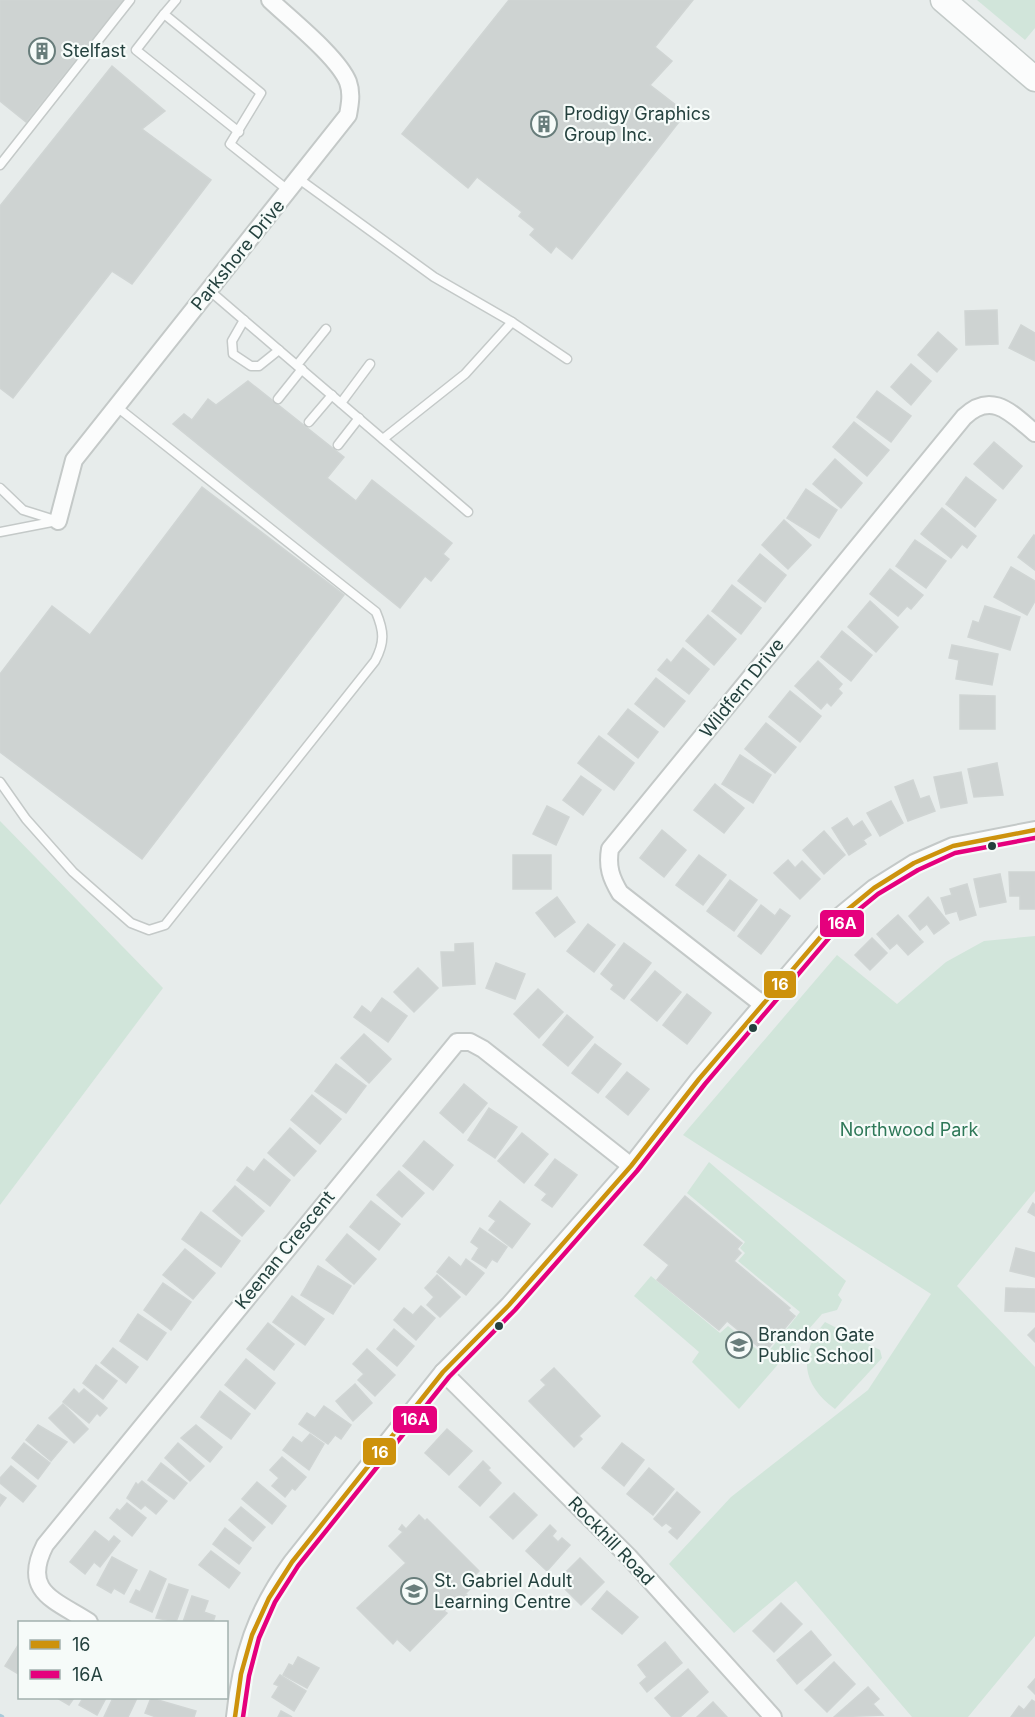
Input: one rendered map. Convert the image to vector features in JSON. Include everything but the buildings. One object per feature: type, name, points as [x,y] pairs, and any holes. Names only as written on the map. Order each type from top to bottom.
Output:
[{"type":"main road","points":[[943,0],[1035,79]]},
{"type":"street","name":"Parkshore Drive","points":[[58,521],[74,460],[348,115],[349,84],[342,69],[270,0]]},
{"type":"street","name":"Wildfern Drive","points":[[762,1004],[620,893],[612,880],[608,862],[610,849],[975,406],[989,404],[1008,411],[1035,434]]},
{"type":"street","points":[[235,1717],[232,1682],[275,1586],[443,1372],[509,1305],[631,1166],[762,1004],[835,920],[874,888],[914,863],[953,846],[1035,830]]},
{"type":"street","name":"Keenan Crescent","points":[[86,1621],[45,1593],[38,1584],[36,1563],[45,1545],[457,1042],[470,1042],[483,1049],[631,1166]]},
{"type":"street","name":"Rockhill Road","points":[[443,1372],[629,1557],[773,1717]]},
{"type":"lane","points":[[0,165],[130,0]]},
{"type":"lane","points":[[176,0],[136,50],[239,132]]},
{"type":"lane","points":[[164,14],[261,93],[230,144],[434,277],[512,322],[567,359]]},
{"type":"lane","points":[[210,291],[468,512]]},
{"type":"lane","points":[[244,320],[232,341],[233,354],[251,366],[259,366],[279,350]]},
{"type":"lane","points":[[383,439],[465,374],[512,322]]},
{"type":"lane","points":[[278,399],[326,329]]},
{"type":"lane","points":[[341,403],[370,364]]},
{"type":"lane","points":[[309,422],[332,395]]},
{"type":"lane","points":[[0,782],[26,819],[73,872],[131,923],[149,930],[165,925],[375,661],[383,645],[383,629],[376,612],[117,407]]},
{"type":"lane","points":[[338,445],[359,418]]},
{"type":"lane","points":[[0,488],[23,510],[58,521]]},
{"type":"lane","points":[[0,532],[58,521]]},
{"type":"green space","points":[[977,0],[1035,0],[1035,28],[1025,40]]},
{"type":"green space","points":[[0,821],[163,988],[0,1205]]},
{"type":"green space","name":"Northwood Park","points":[[1035,936],[1035,1191],[957,1286],[1035,1367],[1035,1636],[968,1717],[912,1717],[796,1581],[734,1633],[669,1564],[731,1497],[868,1390],[931,1294],[683,1135],[837,955],[897,1004],[946,962],[984,941]]},
{"type":"green space","points":[[709,1162],[846,1281],[838,1295],[842,1300],[837,1310],[822,1314],[739,1409],[692,1362],[699,1352],[634,1296],[651,1276],[720,1333],[728,1326],[765,1356],[800,1312],[738,1261],[745,1253],[740,1248],[745,1242],[687,1193]]},
{"type":"green space","points":[[825,1322],[880,1350],[882,1358],[835,1409],[815,1389],[807,1368],[810,1346]]},
{"type":"transit line","name":"16","points":[[235,1717],[241,1674],[252,1635],[269,1598],[292,1562],[443,1372],[509,1305],[631,1166],[699,1079],[835,920],[874,888],[914,863],[953,846],[1035,830]]},
{"type":"transit line","name":"16A","points":[[243,1717],[249,1676],[259,1638],[275,1602],[298,1566],[449,1377],[515,1310],[637,1171],[705,1084],[840,925],[878,894],[918,870],[955,853],[1035,838]]},
{"type":"place","name":"Stelfast","points":[[42,51]]},
{"type":"place","name":"Prodigy Graphics Group Inc.","points":[[544,124]]},
{"type":"place","name":"Brandon Gate Public School","points":[[739,1345]]},
{"type":"place","name":"St. Gabriel Adult Learning Centre","points":[[414,1591]]}]
